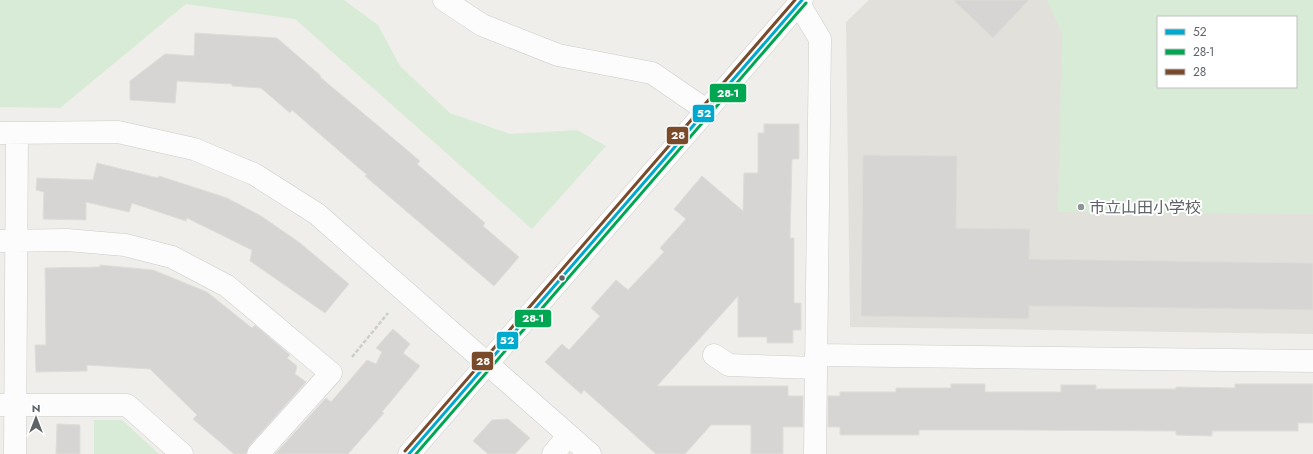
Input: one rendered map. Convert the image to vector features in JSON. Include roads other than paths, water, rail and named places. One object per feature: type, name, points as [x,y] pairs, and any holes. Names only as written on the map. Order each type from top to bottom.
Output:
[{"type":"street","points":[[444,0],[482,25],[558,55],[652,73],[706,110]]},
{"type":"street","points":[[409,454],[486,363],[800,2],[820,40],[815,454]]},
{"type":"street","points":[[15,454],[8,405],[8,133],[118,132],[194,149],[254,174],[317,214],[590,454]]},
{"type":"street","points":[[8,241],[66,240],[125,245],[172,257],[227,286],[331,373],[258,454]]},
{"type":"street","points":[[714,355],[729,365],[816,362],[1313,361]]},
{"type":"street","points":[[8,405],[127,405],[182,454]]},
{"type":"street","points":[[553,454],[568,436]]},
{"type":"place","name":"市立山田小学校","points":[[1081,207]]}]
